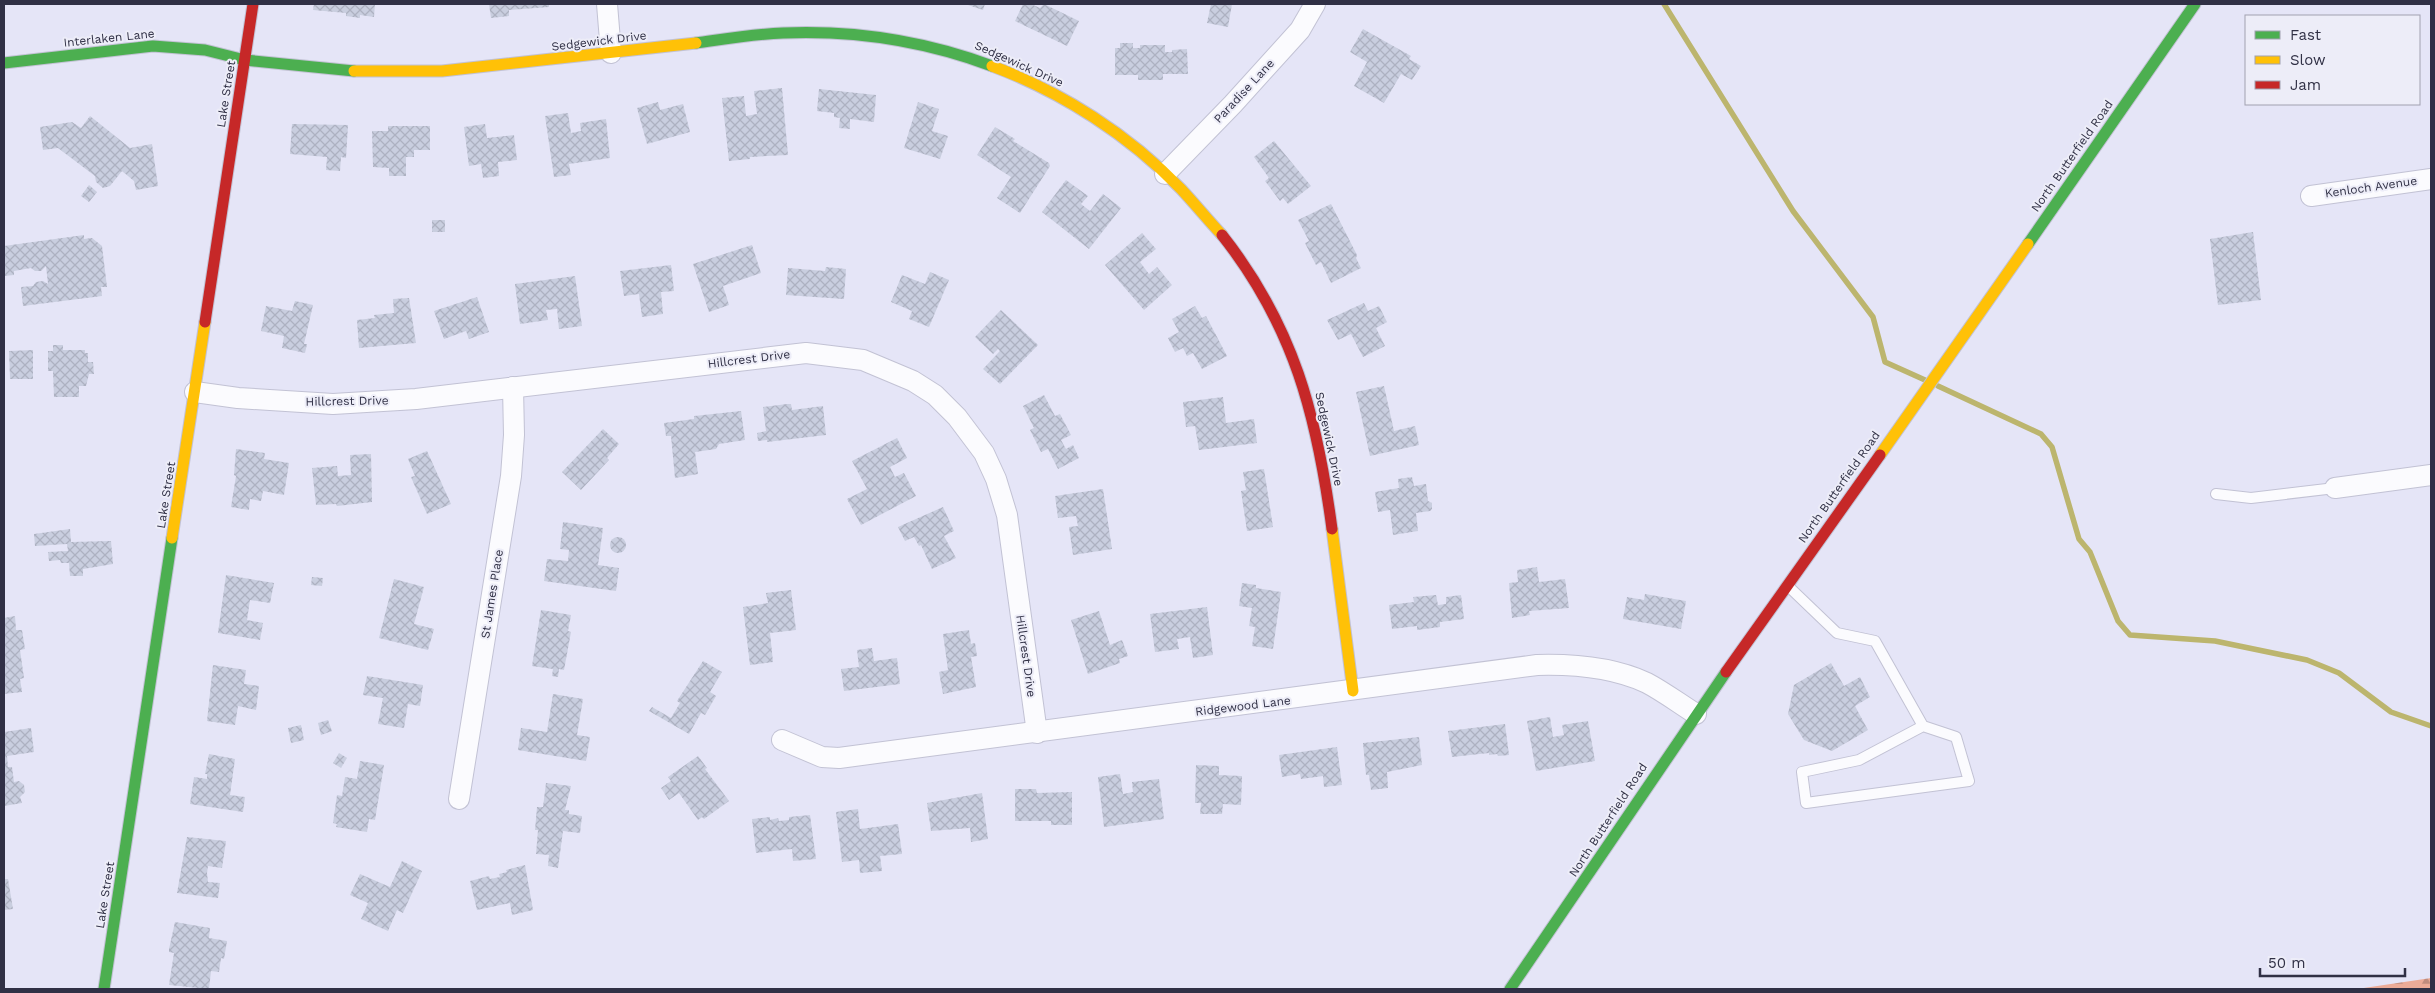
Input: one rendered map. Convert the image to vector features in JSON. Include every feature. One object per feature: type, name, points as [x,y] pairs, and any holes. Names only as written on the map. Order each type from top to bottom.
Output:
[{"type":"street","name":"Lake Street","points":[[104,989],[253,4]]},
{"type":"street","points":[[606,4],[611,53]]},
{"type":"street","name":"Paradise Lane","points":[[1165,174],[1233,104],[1300,30],[1315,4]]},
{"type":"street","name":"North Butterfield Road","points":[[1510,989],[1597,864],[1696,714],[1954,350],[2195,4]]},
{"type":"street","name":"Sedgewick Drive","points":[[246,60],[343,71],[442,72],[781,33],[812,32],[869,35],[932,47],[996,66],[1072,104],[1132,145],[1165,174],[1212,222],[1254,281],[1280,328],[1301,379],[1310,407],[1324,471],[1353,691]]},
{"type":"street","name":"Interlaken Lane","points":[[4,63],[153,46],[206,50],[246,60]]},
{"type":"street","name":"Kenloch Avenue","points":[[2311,196],[2431,179]]},
{"type":"street","name":"Hillcrest Drive","points":[[195,392],[238,398],[333,404],[416,399],[806,353],[864,360],[913,381],[935,395],[957,417],[984,453],[996,479],[1007,515],[1037,733]]},
{"type":"street","name":"St James Place","points":[[459,799],[511,476],[514,435],[514,387]]},
{"type":"street","points":[[2335,488],[2431,475]]},
{"type":"street","name":"Ridgewood Lane","points":[[782,740],[822,757],[839,758],[1537,666],[1562,665],[1598,668],[1646,683],[1696,714]]},
{"type":"lane","points":[[2216,494],[2251,498],[2335,488]]},
{"type":"lane","points":[[1787,585],[1836,633],[1875,641],[1923,726],[1956,737],[1969,781],[1806,803],[1802,772],[1859,760],[1923,726]]},
{"type":"green space","points":[[2431,978],[2431,989],[2357,989]]},
{"type":"building","points":[[314,4],[375,4],[374,17],[360,15],[360,18],[346,16],[346,13],[313,10]]},
{"type":"building","points":[[489,4],[549,4],[549,7],[509,10],[509,16],[491,18]]},
{"type":"building","points":[[965,4],[985,4],[983,10]]},
{"type":"building","points":[[1023,4],[1031,4],[1040,8],[1044,4],[1079,21],[1067,46],[1015,21]]},
{"type":"building","points":[[1211,4],[1232,4],[1228,27],[1207,23]]},
{"type":"building","points":[[1363,29],[1411,56],[1409,59],[1421,66],[1412,80],[1401,74],[1384,103],[1354,86],[1367,62],[1350,52]]},
{"type":"building","points":[[1120,43],[1133,43],[1133,48],[1140,48],[1140,45],[1165,45],[1165,52],[1187,49],[1188,74],[1163,74],[1163,80],[1138,80],[1138,75],[1115,75],[1115,48],[1120,48]]},
{"type":"building","points":[[782,88],[788,155],[750,157],[750,159],[729,161],[722,98],[744,96],[746,116],[757,114],[754,91]]},
{"type":"building","points":[[819,89],[876,95],[874,122],[850,119],[850,129],[839,128],[840,118],[834,117],[834,113],[817,111]]},
{"type":"building","points":[[658,102],[660,110],[683,104],[690,132],[647,144],[637,108]]},
{"type":"building","points":[[918,102],[939,109],[932,131],[948,136],[940,159],[904,148]]},
{"type":"building","points":[[568,113],[571,133],[581,131],[580,123],[606,119],[610,158],[569,164],[571,175],[554,177],[545,116]]},
{"type":"building","points":[[90,116],[130,148],[152,144],[158,186],[136,190],[134,181],[122,171],[110,186],[103,188],[96,182],[95,176],[58,148],[43,150],[40,127],[72,122],[81,128]]},
{"type":"building","points":[[292,124],[348,125],[346,158],[341,157],[340,171],[326,170],[327,157],[290,154]]},
{"type":"building","points":[[485,124],[487,138],[514,135],[517,160],[498,162],[499,176],[483,178],[481,164],[469,166],[464,127]]},
{"type":"building","points":[[388,126],[430,126],[430,150],[414,150],[414,157],[406,157],[406,176],[389,176],[389,168],[373,167],[372,131],[388,131]]},
{"type":"building","points":[[995,127],[1015,139],[1013,141],[1049,163],[1050,166],[1020,213],[997,198],[1011,177],[977,155]]},
{"type":"building","points":[[1274,141],[1311,186],[1288,204],[1283,198],[1280,201],[1265,181],[1269,178],[1254,157]]},
{"type":"building","points":[[1066,180],[1088,196],[1081,204],[1090,211],[1103,194],[1121,208],[1089,249],[1042,212]]},
{"type":"building","points":[[89,185],[97,192],[89,202],[81,196]]},
{"type":"building","points":[[1331,204],[1357,255],[1356,258],[1361,268],[1331,283],[1321,262],[1316,265],[1305,243],[1309,241],[1298,220]]},
{"type":"building","points":[[432,220],[445,220],[445,232],[432,232]]},
{"type":"building","points":[[2253,232],[2261,300],[2218,305],[2210,239]]},
{"type":"building","points":[[1142,233],[1156,249],[1140,262],[1149,274],[1157,267],[1172,285],[1144,310],[1105,265]]},
{"type":"building","points":[[84,235],[84,239],[92,238],[102,246],[107,287],[101,287],[102,296],[23,306],[21,287],[33,286],[36,282],[43,281],[48,284],[46,266],[41,271],[35,271],[31,268],[14,271],[14,275],[4,276],[4,246]]},
{"type":"building","points":[[752,245],[761,273],[723,286],[729,305],[709,312],[693,264]]},
{"type":"building","points":[[671,265],[674,291],[661,292],[663,314],[642,317],[639,294],[624,296],[620,271]]},
{"type":"building","points":[[826,267],[846,269],[844,299],[786,295],[788,268],[825,271]]},
{"type":"building","points":[[930,272],[949,280],[929,327],[909,319],[912,311],[891,302],[902,275],[925,284]]},
{"type":"building","points":[[575,276],[582,326],[559,329],[557,309],[546,310],[548,320],[520,324],[515,284]]},
{"type":"building","points":[[477,297],[489,332],[469,339],[466,331],[444,339],[434,311]]},
{"type":"building","points":[[409,298],[416,343],[359,348],[357,320],[375,318],[374,315],[394,313],[393,299]]},
{"type":"building","points":[[295,301],[313,305],[304,344],[307,344],[305,353],[282,348],[284,336],[261,331],[266,306],[292,311]]},
{"type":"building","points":[[1364,303],[1368,311],[1379,306],[1387,322],[1376,328],[1385,346],[1363,357],[1351,334],[1338,340],[1327,320]]},
{"type":"building","points":[[1195,306],[1202,318],[1206,316],[1227,356],[1202,369],[1193,353],[1187,356],[1183,348],[1175,352],[1168,338],[1179,332],[1172,319]]},
{"type":"building","points":[[1001,310],[1038,345],[1000,384],[983,369],[1000,351],[998,349],[993,354],[975,337]]},
{"type":"building","points":[[53,345],[63,345],[63,350],[85,350],[85,353],[88,353],[88,362],[93,362],[94,374],[89,374],[86,386],[79,386],[79,397],[54,397],[53,371],[48,371],[48,351],[53,351]]},
{"type":"building","points":[[33,350],[33,379],[10,379],[9,351]]},
{"type":"building","points":[[1384,386],[1394,431],[1415,426],[1419,445],[1370,456],[1356,392]]},
{"type":"building","points":[[1044,395],[1055,416],[1060,414],[1071,435],[1061,440],[1066,449],[1073,445],[1079,458],[1058,469],[1048,449],[1041,452],[1030,430],[1034,428],[1023,406]]},
{"type":"building","points":[[1223,397],[1226,423],[1254,419],[1257,443],[1199,450],[1195,426],[1186,427],[1183,402]]},
{"type":"building","points":[[791,404],[792,410],[823,406],[826,435],[767,442],[767,440],[758,441],[757,433],[766,431],[763,407]]},
{"type":"building","points":[[741,411],[745,440],[719,444],[716,449],[695,452],[698,474],[675,478],[671,436],[666,436],[664,423],[694,419],[694,416]]},
{"type":"building","points":[[603,429],[619,444],[607,458],[609,460],[581,490],[562,472]]},
{"type":"building","points":[[897,438],[907,458],[890,467],[895,477],[904,473],[916,496],[861,525],[847,499],[867,489],[852,461]]},
{"type":"building","points":[[236,449],[265,453],[264,459],[289,463],[284,495],[263,491],[261,501],[250,499],[249,510],[231,507],[236,476],[234,475]]},
{"type":"building","points":[[427,451],[451,504],[427,514],[411,477],[415,476],[408,459]]},
{"type":"building","points":[[371,454],[372,502],[337,506],[336,504],[316,505],[312,468],[337,466],[338,476],[351,475],[350,455]]},
{"type":"building","points":[[1264,469],[1273,527],[1247,531],[1241,491],[1246,490],[1243,472]]},
{"type":"building","points":[[1412,477],[1414,486],[1426,484],[1428,501],[1432,503],[1432,509],[1416,513],[1418,531],[1393,535],[1390,510],[1378,512],[1375,492],[1399,488],[1398,479]]},
{"type":"building","points":[[1103,489],[1112,549],[1073,555],[1069,527],[1078,526],[1076,516],[1058,518],[1055,496]]},
{"type":"building","points":[[943,507],[954,531],[944,536],[956,558],[932,569],[921,545],[919,546],[914,537],[905,541],[898,527]]},
{"type":"building","points":[[563,522],[603,528],[598,565],[619,568],[616,591],[544,581],[547,559],[568,561],[569,550],[560,549]]},
{"type":"building","points":[[70,529],[71,542],[111,541],[113,564],[83,569],[83,576],[70,576],[69,563],[61,563],[60,560],[49,561],[48,552],[68,551],[67,544],[35,546],[34,534]]},
{"type":"building","points":[[618,537],[626,545],[618,553],[610,545]]},
{"type":"building","points":[[1537,567],[1539,582],[1565,579],[1569,608],[1529,611],[1530,615],[1512,618],[1509,583],[1518,582],[1517,570]]},
{"type":"building","points":[[226,575],[274,583],[270,603],[250,600],[247,620],[263,623],[260,640],[218,633]]},
{"type":"building","points":[[312,577],[323,578],[322,586],[311,585]]},
{"type":"building","points":[[394,579],[424,587],[414,624],[434,629],[428,650],[379,638]]},
{"type":"building","points":[[1242,583],[1256,585],[1256,588],[1281,592],[1273,649],[1252,646],[1255,627],[1249,626],[1252,608],[1239,606]]},
{"type":"building","points":[[791,590],[796,630],[770,633],[773,662],[750,665],[743,607],[768,603],[766,593]]},
{"type":"building","points":[[1645,594],[1686,601],[1681,629],[1623,619],[1627,597],[1644,600]]},
{"type":"building","points":[[1436,595],[1438,605],[1446,604],[1446,597],[1461,595],[1464,619],[1440,622],[1440,627],[1417,630],[1417,626],[1392,629],[1389,605],[1414,602],[1413,597]]},
{"type":"building","points":[[1207,607],[1213,655],[1193,658],[1190,637],[1177,639],[1179,649],[1155,652],[1150,614]]},
{"type":"building","points":[[541,610],[571,615],[568,631],[571,632],[564,670],[559,669],[558,677],[552,676],[553,669],[532,666]]},
{"type":"building","points":[[1099,611],[1110,645],[1122,640],[1128,656],[1119,659],[1120,663],[1088,674],[1071,620]]},
{"type":"building","points":[[15,616],[16,630],[22,630],[25,649],[20,650],[24,678],[20,679],[22,692],[4,694],[4,618]]},
{"type":"building","points":[[969,630],[971,644],[975,643],[977,656],[971,657],[976,687],[943,694],[939,672],[948,670],[943,634]]},
{"type":"building","points":[[872,648],[874,661],[897,658],[900,684],[844,691],[841,669],[859,667],[857,650]]},
{"type":"building","points":[[703,661],[722,672],[710,692],[716,696],[705,715],[701,713],[689,734],[649,711],[652,707],[671,718],[680,703],[677,701]]},
{"type":"building","points":[[1831,663],[1844,686],[1860,677],[1870,697],[1855,706],[1868,730],[1832,751],[1804,740],[1788,714],[1794,685]]},
{"type":"building","points":[[213,665],[246,670],[244,684],[259,686],[256,710],[238,706],[235,725],[207,721]]},
{"type":"building","points":[[367,676],[423,685],[420,706],[408,704],[404,728],[378,724],[383,698],[363,695]]},
{"type":"building","points":[[553,694],[583,699],[577,735],[590,737],[586,761],[518,750],[521,728],[547,732]]},
{"type":"building","points":[[1550,717],[1553,737],[1564,735],[1562,725],[1588,721],[1595,761],[1536,771],[1527,721]]},
{"type":"building","points":[[328,720],[332,731],[321,735],[318,723]]},
{"type":"building","points":[[1505,724],[1509,755],[1498,756],[1497,754],[1489,755],[1489,753],[1452,757],[1448,731]]},
{"type":"building","points":[[301,725],[304,740],[291,743],[288,728]]},
{"type":"building","points":[[31,728],[34,752],[7,756],[8,767],[12,767],[14,782],[19,781],[24,785],[25,792],[20,797],[22,803],[4,806],[4,732]]},
{"type":"building","points":[[1419,737],[1422,765],[1387,772],[1388,788],[1371,790],[1369,775],[1366,775],[1363,743]]},
{"type":"building","points":[[1337,747],[1342,785],[1324,787],[1323,776],[1301,779],[1300,774],[1282,777],[1279,755]]},
{"type":"building","points":[[339,753],[347,758],[341,768],[333,763]]},
{"type":"building","points":[[209,754],[235,759],[230,795],[245,797],[243,812],[190,804],[194,777],[207,779],[207,774],[205,774]]},
{"type":"building","points":[[698,756],[707,768],[705,769],[729,801],[704,819],[702,817],[698,820],[679,793],[669,800],[661,788],[671,781],[668,777]]},
{"type":"building","points":[[360,761],[384,765],[375,820],[369,819],[367,832],[336,827],[337,824],[333,823],[337,795],[342,796],[345,777],[357,779]]},
{"type":"building","points":[[1196,765],[1219,766],[1219,775],[1242,776],[1241,805],[1223,804],[1222,814],[1200,814],[1201,803],[1195,803]]},
{"type":"building","points":[[1120,774],[1123,794],[1133,792],[1132,782],[1159,779],[1164,819],[1104,827],[1098,777]]},
{"type":"building","points":[[546,783],[571,786],[565,810],[569,810],[569,814],[582,816],[580,833],[563,831],[558,868],[548,866],[549,855],[536,854],[538,830],[535,830],[537,807],[543,807]]},
{"type":"building","points":[[1015,789],[1036,789],[1037,793],[1072,792],[1072,825],[1051,825],[1051,821],[1015,821]]},
{"type":"building","points":[[982,793],[988,839],[971,842],[970,828],[931,831],[927,803]]},
{"type":"building","points":[[858,809],[860,829],[898,824],[902,854],[880,856],[882,871],[860,873],[859,860],[842,862],[836,812]]},
{"type":"building","points":[[810,815],[816,859],[793,861],[792,849],[756,853],[752,819],[770,817],[770,820],[778,818],[779,821],[789,820],[789,817]]},
{"type":"building","points":[[187,837],[226,841],[222,868],[208,866],[207,873],[208,882],[220,883],[218,898],[177,893]]},
{"type":"building","points":[[402,861],[422,871],[403,913],[397,910],[388,931],[361,919],[368,903],[350,895],[360,874],[390,887]]},
{"type":"building","points":[[525,865],[533,910],[512,915],[510,903],[477,910],[470,881],[489,876],[490,879],[500,877],[499,874],[507,872],[506,870]]},
{"type":"building","points":[[4,879],[8,879],[13,909],[4,910]]},
{"type":"building","points":[[175,922],[210,928],[209,938],[227,941],[224,959],[221,958],[219,972],[211,971],[209,989],[169,985],[174,953],[169,952],[169,949]]},
{"type":"waterway","points":[[1664,4],[1793,211],[1873,317],[1885,362],[1925,380]]},
{"type":"waterway","points":[[1938,386],[2041,434],[2052,447],[2079,539],[2090,552],[2118,621],[2130,635],[2215,641],[2307,660],[2339,673],[2391,712],[2431,726]]},
{"type":"traffic: fast","points":[[2028,244],[2195,4]]},
{"type":"traffic: fast","points":[[696,43],[772,34],[837,33],[915,44],[967,57],[992,66]]},
{"type":"traffic: fast","points":[[4,63],[153,46],[205,50],[245,60],[354,71]]},
{"type":"traffic: fast","points":[[104,989],[172,538]]},
{"type":"traffic: fast","points":[[1510,989],[1726,672]]},
{"type":"traffic: slow","points":[[354,71],[442,71],[696,43]]},
{"type":"traffic: slow","points":[[992,66],[1069,102],[1117,133],[1161,169],[1222,235]]},
{"type":"traffic: slow","points":[[1880,455],[2028,244]]},
{"type":"traffic: slow","points":[[172,538],[205,322]]},
{"type":"traffic: slow","points":[[1332,529],[1353,691]]},
{"type":"traffic: jam","points":[[205,322],[253,4]]},
{"type":"traffic: jam","points":[[1222,235],[1247,269],[1267,303],[1284,338],[1298,374],[1310,410],[1319,448],[1332,529]]},
{"type":"traffic: jam","points":[[1726,672],[1880,455]]}]
